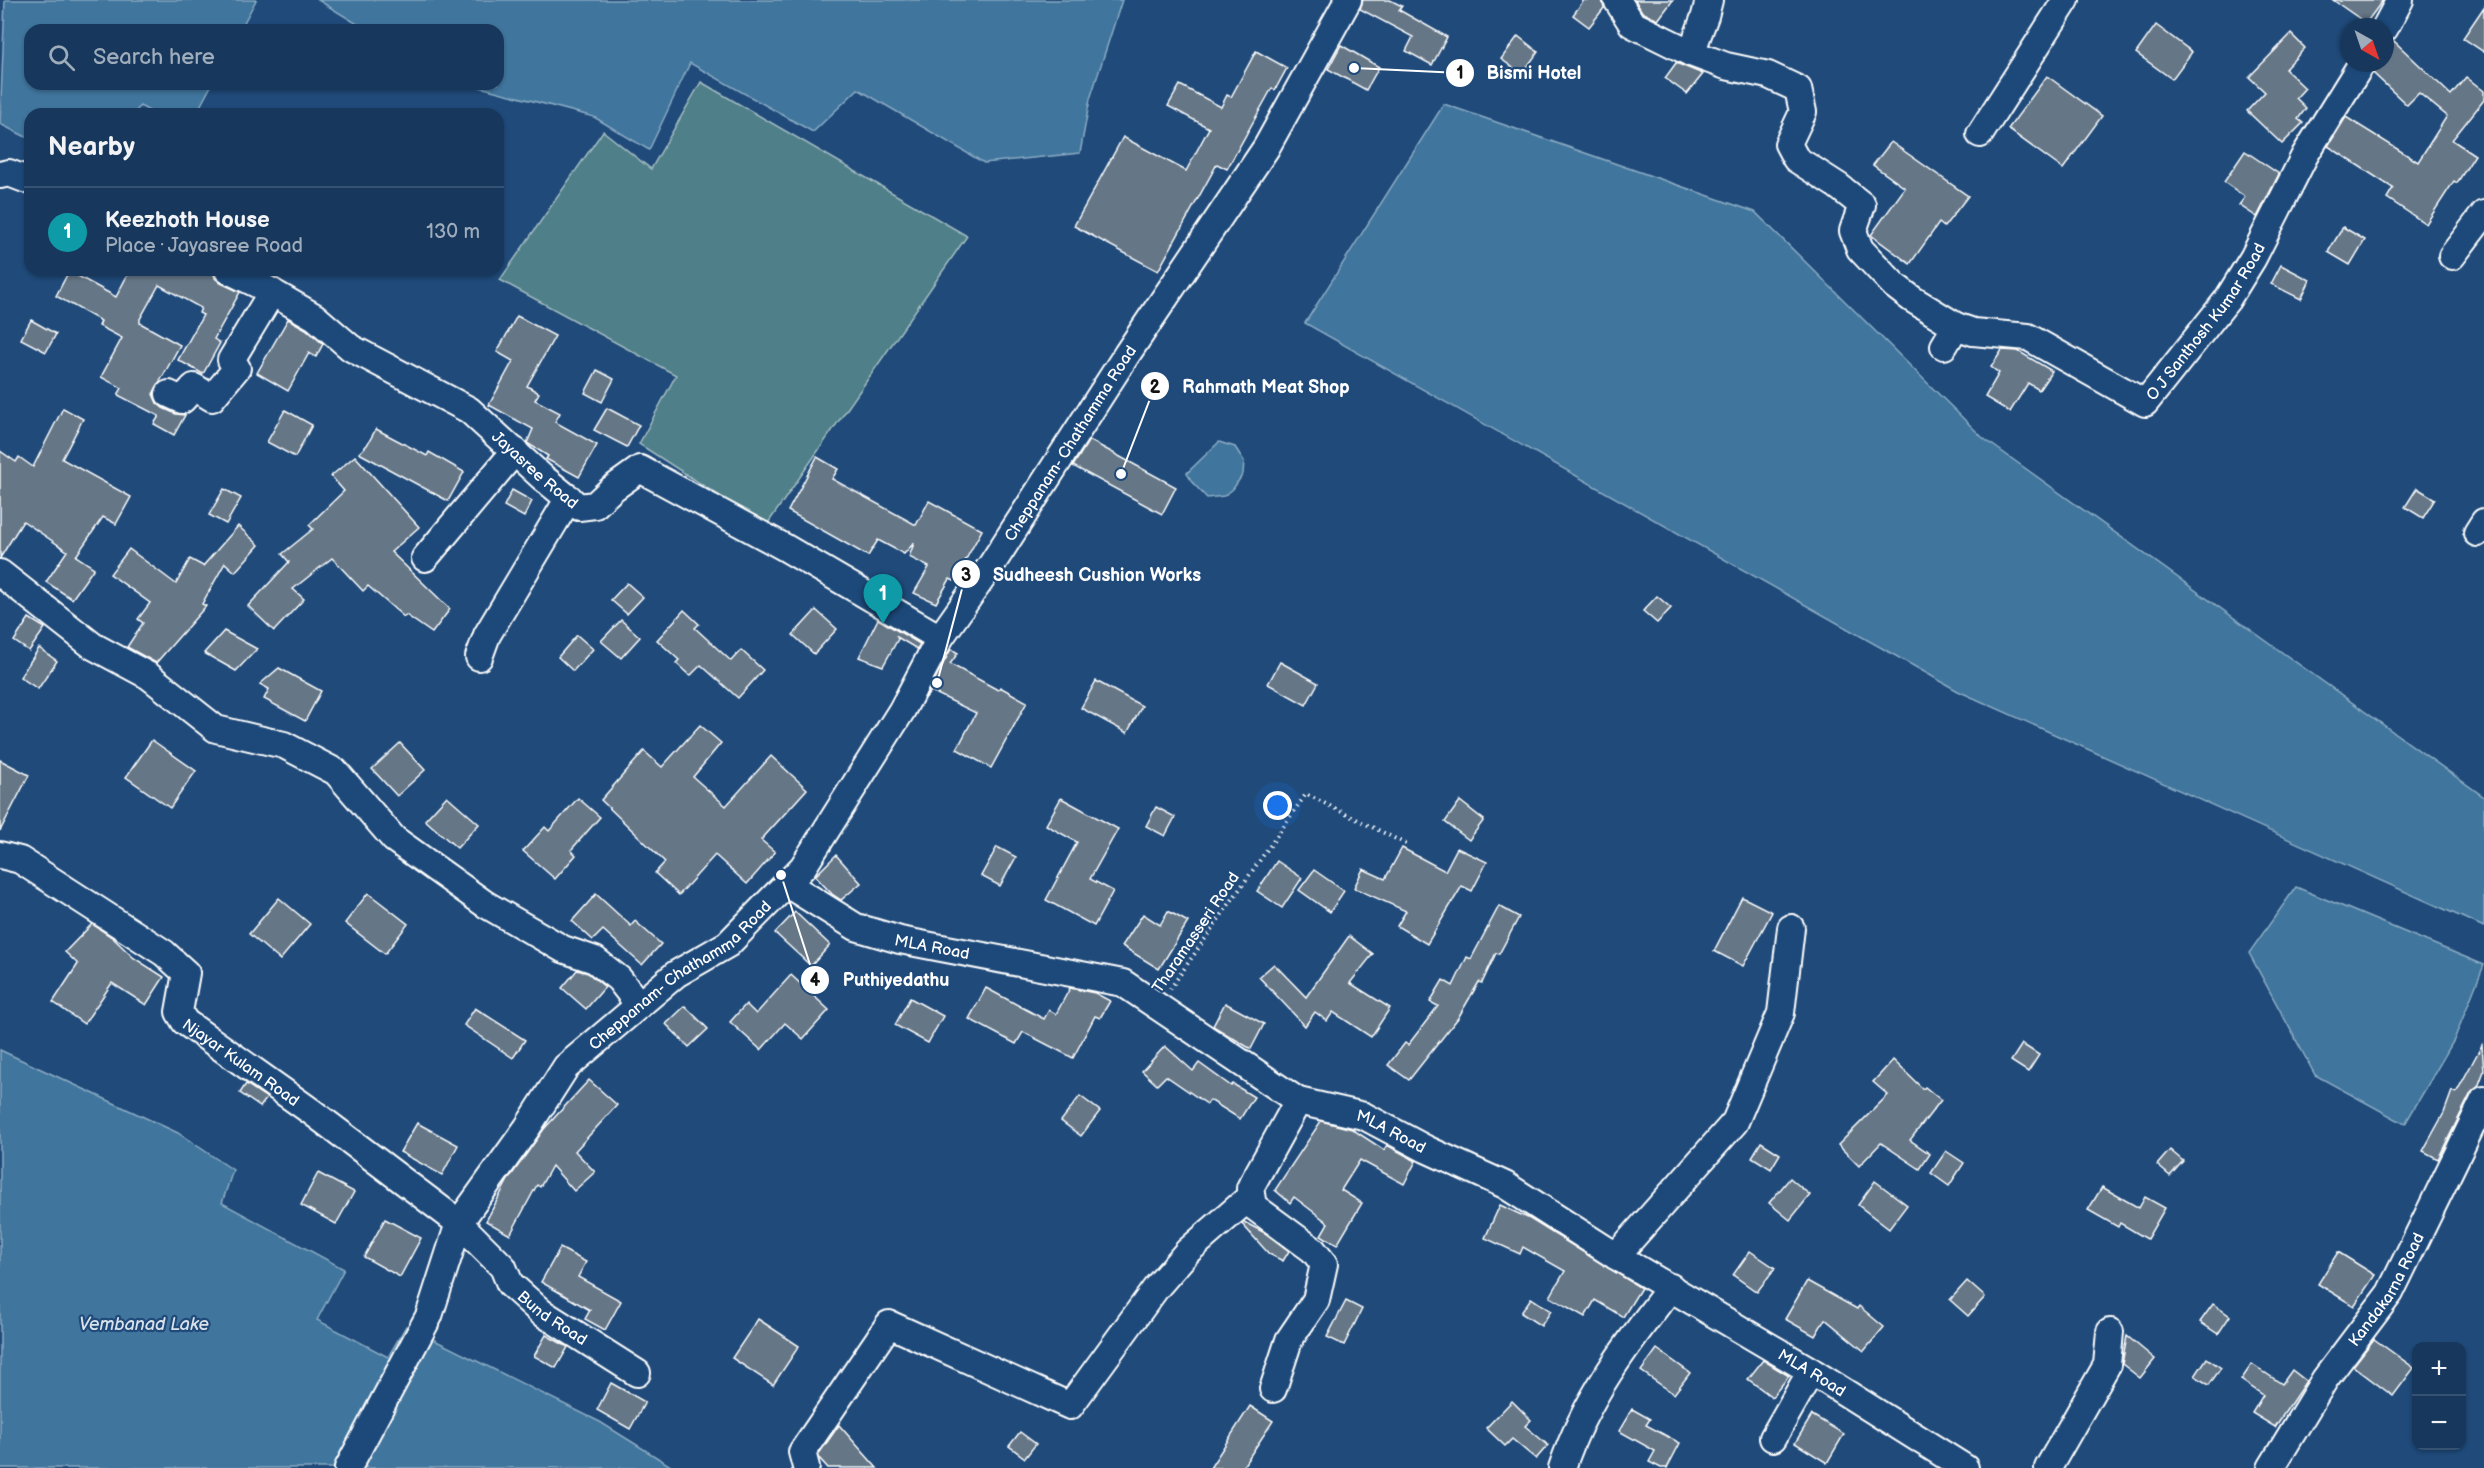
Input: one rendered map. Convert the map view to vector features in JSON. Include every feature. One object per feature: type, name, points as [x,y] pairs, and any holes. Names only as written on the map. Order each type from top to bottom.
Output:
[{"type":"street","name":"Cheppanam- Chathamma Road","points":[[348,1468],[429,1316],[459,1223],[527,1128],[566,1067],[676,974],[728,944],[803,867],[902,710],[940,638],[992,564],[1127,354],[1266,148],[1348,0]]},
{"type":"street","name":"O J Santhosh Kumar Road","points":[[1617,0],[1624,15],[1632,24],[1691,53],[1726,66],[1768,75],[1798,89],[1803,112],[1788,144],[1796,159],[1838,186],[1862,205],[1853,231],[1860,249],[1895,286],[1929,311],[1950,336],[1973,332],[2028,337],[2145,403],[2227,300],[2253,258],[2305,155],[2356,72]]},
{"type":"street","points":[[1691,53],[1705,16],[1708,0]]},
{"type":"street","points":[[1980,134],[2066,0]]},
{"type":"street","points":[[2390,18],[2400,0]]},
{"type":"street","points":[[0,175],[9,173],[24,179]]},
{"type":"street","points":[[2452,256],[2484,214]]},
{"type":"street","name":"Jayasree Road","points":[[240,276],[315,317],[351,348],[469,410],[542,477],[579,507],[595,505],[612,489],[639,470],[784,547],[940,638]]},
{"type":"street","points":[[169,394],[182,400],[194,387],[212,398],[237,368],[231,360],[272,292]]},
{"type":"street","points":[[425,558],[515,451]]},
{"type":"street","points":[[479,657],[487,635],[569,498]]},
{"type":"street","points":[[0,573],[93,646],[149,676],[216,729],[284,745],[336,772],[394,839],[485,904],[563,949],[595,960],[619,979],[639,1005]]},
{"type":"street","name":"Njayar Kulam Road","points":[[0,855],[20,860],[164,952],[186,973],[179,1012],[185,1022],[459,1223]]},
{"type":"street","name":"MLA Road","points":[[787,884],[856,927],[900,940],[1124,982],[1298,1101],[1364,1116],[1426,1149],[1505,1185],[1616,1256],[1811,1371],[1965,1468]]},
{"type":"street","points":[[1616,1256],[1735,1122],[1781,1013],[1791,928]]},
{"type":"street","name":"Kandakarna Road","points":[[2271,1468],[2325,1379],[2390,1293],[2484,1100]]},
{"type":"street","points":[[1273,1389],[1289,1340],[1316,1300],[1324,1264],[1313,1251],[1253,1206],[1250,1188],[1298,1101]]},
{"type":"street","points":[[806,1467],[802,1452],[890,1324],[1070,1406],[1156,1288],[1188,1251],[1251,1196]]},
{"type":"street","name":"Bund Road","points":[[459,1223],[503,1267],[510,1284],[541,1312],[637,1373]]},
{"type":"street","points":[[1562,1468],[1585,1411],[1612,1365],[1671,1287]]},
{"type":"street","points":[[2048,1468],[2107,1365],[2110,1332]]},
{"type":"street","points":[[1773,1438],[1811,1371]]},
{"type":"path","name":"Tharamasseri Road","points":[[1158,1007],[1306,794],[1408,845]]},
{"type":"green space","points":[[701,82],[967,236],[766,526],[639,444],[676,375],[500,280],[603,131],[651,169]]},
{"type":"water","points":[[5,0],[256,0],[243,24],[24,24],[24,90],[209,90],[199,108],[144,108],[140,106],[138,108],[24,108],[24,136],[0,124]]},
{"type":"water","points":[[318,0],[1122,0],[1090,99],[1080,153],[984,163],[858,89],[813,132],[690,63],[649,150],[594,117],[491,90],[504,90],[504,24],[357,24]]},
{"type":"water","points":[[1444,104],[1755,212],[1983,438],[2484,797],[2484,927],[1958,691],[1305,323]]},
{"type":"water","points":[[1219,442],[1235,447],[1244,461],[1243,474],[1233,489],[1224,496],[1207,498],[1187,473]]},
{"type":"water","points":[[2296,887],[2484,965],[2454,1040],[2405,1124],[2315,1075],[2249,953]]},
{"type":"water","name":"Vembanad Lake","points":[[0,1050],[178,1133],[233,1170],[222,1203],[344,1269],[317,1320],[388,1357],[406,1326],[600,1422],[674,1468],[0,1468]]},
{"type":"building","points":[[1363,0],[1390,0],[1402,6],[1399,10],[1447,37],[1432,65],[1406,51],[1413,37],[1360,9]]},
{"type":"building","points":[[1584,0],[1602,0],[1604,8],[1589,27],[1573,15]]},
{"type":"building","points":[[1635,0],[1673,0],[1658,20],[1642,12]]},
{"type":"building","points":[[2333,0],[2383,0],[2370,18],[2359,18]]},
{"type":"building","points":[[2484,7],[2484,52],[2463,38]]},
{"type":"building","points":[[2156,25],[2192,52],[2172,79],[2136,53]]},
{"type":"building","points":[[2291,34],[2305,48],[2285,69],[2305,88],[2296,98],[2306,108],[2298,119],[2303,123],[2282,144],[2247,111],[2265,92],[2249,77]]},
{"type":"building","points":[[1518,36],[1538,52],[1522,74],[1501,59]]},
{"type":"building","points":[[2394,41],[2451,95],[2466,77],[2484,91],[2484,100],[2452,140],[2475,155],[2457,183],[2454,181],[2426,224],[2387,198],[2393,188],[2328,146],[2346,117],[2418,162],[2447,116],[2419,93],[2407,105],[2373,73],[2394,72]]},
{"type":"building","points":[[1341,45],[1379,67],[1366,90],[1328,69]]},
{"type":"building","points":[[1256,51],[1287,68],[1275,90],[1272,88],[1227,169],[1217,164],[1158,271],[1074,226],[1123,137],[1186,171],[1209,128],[1168,106],[1180,85],[1221,107],[1227,95],[1231,97]]},
{"type":"building","points":[[1676,63],[1703,74],[1687,94],[1665,78]]},
{"type":"building","points":[[2047,76],[2102,116],[2063,169],[2008,129]]},
{"type":"building","points":[[1891,142],[1968,196],[1944,227],[1939,223],[1910,264],[1871,235],[1905,188],[1873,165]]},
{"type":"building","points":[[2245,151],[2279,174],[2257,217],[2239,205],[2245,197],[2224,182]]},
{"type":"building","points":[[2343,227],[2365,240],[2350,265],[2328,252]]},
{"type":"building","points":[[2281,265],[2310,280],[2301,299],[2271,284]]},
{"type":"building","points":[[66,276],[78,276],[116,297],[127,276],[214,276],[221,283],[240,292],[214,339],[220,343],[203,374],[178,360],[203,315],[199,313],[201,308],[159,285],[140,319],[140,323],[180,345],[153,394],[157,403],[163,408],[185,415],[174,435],[154,424],[159,416],[118,395],[122,388],[101,377],[122,338],[99,326],[101,321],[56,296]]},
{"type":"building","points":[[517,316],[555,336],[527,386],[539,393],[535,400],[560,413],[555,422],[597,445],[579,477],[546,459],[548,456],[527,443],[533,429],[489,405],[513,361],[497,352]]},
{"type":"building","points":[[288,319],[306,329],[323,344],[316,357],[309,353],[288,391],[257,373]]},
{"type":"building","points":[[31,320],[56,334],[46,352],[21,339]]},
{"type":"building","points":[[2002,350],[2018,351],[2052,371],[2039,390],[2028,383],[2010,412],[1985,397],[1999,373],[1991,367]]},
{"type":"building","points":[[597,370],[614,379],[602,402],[585,393]]},
{"type":"building","points":[[63,408],[83,419],[62,459],[131,497],[116,524],[103,517],[76,556],[94,568],[72,599],[46,582],[67,551],[23,521],[0,558],[0,451],[16,462],[19,457],[33,467]]},
{"type":"building","points":[[607,408],[639,425],[627,447],[594,430]]},
{"type":"building","points":[[285,410],[312,425],[295,457],[267,442]]},
{"type":"building","points":[[376,429],[427,456],[429,452],[464,472],[448,501],[359,453],[367,445]]},
{"type":"building","points":[[1089,440],[1176,487],[1162,514],[1073,466]]},
{"type":"building","points":[[355,456],[419,527],[391,552],[450,609],[432,633],[406,615],[404,617],[368,586],[363,591],[332,558],[293,589],[304,599],[274,631],[248,606],[289,562],[282,554],[313,529],[309,525],[344,491],[331,476]]},
{"type":"building","points":[[817,457],[838,469],[832,479],[916,525],[929,501],[982,530],[954,581],[950,579],[936,603],[914,593],[929,567],[909,557],[914,543],[904,554],[878,540],[868,556],[788,511]]},
{"type":"building","points":[[2417,488],[2435,499],[2423,518],[2405,507]]},
{"type":"building","points":[[224,489],[241,498],[226,524],[209,515]]},
{"type":"building","points":[[512,490],[532,501],[524,517],[504,506]]},
{"type":"building","points":[[238,526],[259,545],[235,572],[225,563],[202,604],[206,606],[156,663],[127,647],[143,623],[138,619],[150,603],[110,574],[129,549],[176,584],[190,559],[203,566]]},
{"type":"building","points":[[627,583],[643,597],[627,614],[611,600]]},
{"type":"building","points":[[1657,596],[1671,608],[1657,623],[1643,611]]},
{"type":"building","points":[[684,610],[699,624],[695,628],[731,661],[741,650],[763,670],[738,698],[701,665],[690,676],[676,663],[679,660],[657,640]]},
{"type":"building","points":[[816,610],[837,629],[814,654],[793,635]]},
{"type":"building","points":[[29,618],[45,628],[29,651],[14,641]]},
{"type":"building","points":[[878,619],[920,644],[917,649],[897,637],[883,666],[859,657]]},
{"type":"building","points":[[621,620],[640,637],[621,658],[601,641]]},
{"type":"building","points":[[224,631],[257,649],[236,671],[204,653]]},
{"type":"building","points":[[577,635],[593,649],[573,671],[558,657]]},
{"type":"building","points":[[39,648],[57,661],[38,689],[20,677]]},
{"type":"building","points":[[951,649],[958,653],[950,664],[998,690],[1000,687],[1027,702],[991,768],[957,749],[976,713],[931,691],[924,700]]},
{"type":"building","points":[[1280,662],[1318,683],[1306,705],[1268,684]]},
{"type":"building","points":[[279,668],[321,691],[305,721],[264,699],[269,689],[260,684]]},
{"type":"building","points":[[1096,681],[1142,706],[1127,733],[1081,708]]},
{"type":"building","points":[[700,725],[721,743],[693,777],[726,806],[771,756],[807,789],[761,840],[775,852],[747,884],[715,855],[679,895],[655,873],[665,862],[601,800],[644,751],[662,767]]},
{"type":"building","points":[[152,740],[196,771],[170,808],[126,777]]},
{"type":"building","points":[[400,743],[425,770],[397,796],[372,769]]},
{"type":"building","points":[[0,760],[29,775],[0,831]]},
{"type":"building","points":[[447,796],[479,824],[457,848],[425,820]]},
{"type":"building","points":[[578,798],[600,817],[571,850],[576,855],[555,879],[523,851],[545,827],[549,831]]},
{"type":"building","points":[[1061,798],[1118,829],[1090,879],[1113,891],[1094,926],[1046,900],[1077,842],[1046,825]]},
{"type":"building","points":[[1460,801],[1484,820],[1469,840],[1445,822]]},
{"type":"building","points":[[1156,807],[1175,817],[1165,836],[1146,826]]},
{"type":"building","points":[[997,847],[1016,857],[1000,886],[981,876]]},
{"type":"building","points":[[1402,848],[1445,871],[1457,848],[1487,862],[1472,891],[1462,886],[1427,944],[1397,926],[1406,911],[1354,888],[1363,869],[1385,879]]},
{"type":"building","points":[[836,855],[861,883],[841,900],[815,876]]},
{"type":"building","points":[[1277,861],[1302,878],[1282,908],[1257,891]]},
{"type":"building","points":[[1314,870],[1344,891],[1330,912],[1299,890]]},
{"type":"building","points":[[368,893],[408,924],[385,954],[345,923]]},
{"type":"building","points":[[596,894],[631,926],[635,921],[661,944],[642,965],[603,930],[593,940],[572,921]]},
{"type":"building","points":[[1742,897],[1772,912],[1743,966],[1714,951]]},
{"type":"building","points":[[279,898],[310,924],[280,960],[249,934]]},
{"type":"building","points":[[1499,906],[1519,917],[1499,954],[1496,953],[1482,983],[1479,982],[1458,1018],[1409,1080],[1388,1065],[1405,1043],[1408,1045],[1438,1006],[1430,1002],[1443,980],[1453,986],[1467,957],[1471,959]]},
{"type":"building","points":[[1168,911],[1188,922],[1159,969],[1122,946],[1143,914],[1160,925]]},
{"type":"building","points":[[795,912],[830,945],[811,966],[775,933]]},
{"type":"building","points":[[92,924],[113,938],[134,958],[164,977],[146,1005],[112,983],[84,1024],[53,1002],[78,964],[65,952]]},
{"type":"building","points":[[1349,936],[1373,954],[1350,983],[1390,1008],[1371,1037],[1333,1012],[1327,1021],[1315,1012],[1305,1026],[1259,977],[1274,964],[1306,997]]},
{"type":"building","points":[[577,970],[588,973],[605,987],[586,1009],[562,988]]},
{"type":"building","points":[[791,975],[829,1010],[803,1039],[785,1023],[761,1050],[730,1022],[746,1004],[756,1014]]},
{"type":"building","points":[[986,988],[1044,1019],[1049,1010],[1056,1014],[1070,988],[1095,993],[1110,1001],[1100,1018],[1095,1016],[1073,1058],[1023,1032],[1016,1044],[969,1019]]},
{"type":"building","points":[[910,998],[943,1016],[928,1043],[895,1025]]},
{"type":"building","points":[[1225,1003],[1264,1024],[1251,1049],[1213,1026]]},
{"type":"building","points":[[685,1006],[708,1029],[689,1047],[666,1024]]},
{"type":"building","points":[[475,1008],[525,1040],[513,1058],[464,1025]]},
{"type":"building","points":[[2022,1044],[2039,1055],[2028,1072],[2011,1061]]},
{"type":"building","points":[[2482,1045],[2484,1071],[2478,1087],[2471,1093],[2438,1159],[2423,1151],[2444,1113],[2452,1091],[2456,1093]]},
{"type":"building","points":[[1165,1046],[1193,1071],[1199,1063],[1231,1086],[1233,1084],[1254,1097],[1240,1119],[1210,1100],[1207,1104],[1166,1076],[1157,1085],[1142,1071]]},
{"type":"building","points":[[1893,1060],[1923,1089],[1925,1087],[1941,1100],[1910,1140],[1930,1154],[1920,1169],[1881,1143],[1859,1166],[1838,1145],[1888,1095],[1873,1082]]},
{"type":"building","points":[[589,1080],[617,1105],[575,1151],[595,1172],[574,1191],[552,1166],[540,1187],[537,1185],[510,1235],[486,1221],[508,1180],[544,1129]]},
{"type":"building","points":[[246,1084],[267,1098],[260,1107],[240,1093]]},
{"type":"building","points":[[1080,1096],[1100,1111],[1081,1136],[1061,1121]]},
{"type":"building","points":[[1321,1121],[1352,1129],[1384,1150],[1387,1145],[1416,1161],[1404,1184],[1360,1160],[1341,1190],[1362,1203],[1337,1245],[1321,1235],[1328,1223],[1294,1197],[1290,1203],[1275,1190]]},
{"type":"building","points":[[417,1123],[458,1145],[442,1175],[400,1152]]},
{"type":"building","points":[[1761,1142],[1780,1154],[1771,1169],[1752,1157]]},
{"type":"building","points":[[2170,1150],[2183,1161],[2170,1176],[2157,1165]]},
{"type":"building","points":[[1946,1151],[1964,1163],[1949,1186],[1931,1173]]},
{"type":"building","points":[[318,1173],[354,1192],[336,1224],[301,1205]]},
{"type":"building","points":[[1790,1178],[1810,1195],[1790,1220],[1769,1203]]},
{"type":"building","points":[[1875,1181],[1907,1205],[1889,1229],[1858,1205]]},
{"type":"building","points":[[2102,1187],[2139,1208],[2145,1197],[2165,1208],[2147,1239],[2120,1223],[2118,1227],[2088,1210]]},
{"type":"building","points":[[1500,1205],[1530,1219],[1641,1288],[1623,1317],[1595,1300],[1585,1317],[1550,1297],[1565,1271],[1523,1247],[1520,1254],[1485,1238]]},
{"type":"building","points":[[385,1219],[421,1238],[400,1277],[364,1257]]},
{"type":"building","points":[[1244,1222],[1265,1233],[1289,1251],[1283,1261],[1269,1254],[1242,1224]]},
{"type":"building","points":[[560,1248],[586,1262],[578,1277],[621,1301],[605,1330],[585,1319],[590,1310],[541,1282]]},
{"type":"building","points":[[1750,1251],[1775,1268],[1757,1292],[1733,1275]]},
{"type":"building","points":[[2338,1252],[2375,1275],[2354,1306],[2318,1284]]},
{"type":"building","points":[[1807,1281],[1857,1309],[1859,1306],[1884,1327],[1864,1351],[1825,1319],[1815,1336],[1785,1319]]},
{"type":"building","points":[[1967,1281],[1985,1297],[1968,1316],[1950,1300]]},
{"type":"building","points":[[1531,1298],[1551,1311],[1541,1326],[1521,1313]]},
{"type":"building","points":[[1346,1301],[1362,1309],[1344,1345],[1327,1337]]},
{"type":"building","points":[[2213,1304],[2230,1316],[2218,1334],[2200,1322]]},
{"type":"building","points":[[758,1319],[799,1346],[773,1385],[732,1358]]},
{"type":"building","points":[[546,1335],[568,1347],[556,1368],[534,1356]]},
{"type":"building","points":[[2127,1336],[2155,1359],[2140,1378],[2122,1364]]},
{"type":"building","points":[[2374,1339],[2412,1367],[2412,1371],[2393,1396],[2353,1366]]},
{"type":"building","points":[[1657,1349],[1690,1373],[1674,1394],[1641,1371]]},
{"type":"building","points":[[2207,1358],[2221,1368],[2209,1385],[2195,1376]]},
{"type":"building","points":[[1763,1360],[1789,1376],[1772,1397],[1748,1379]]},
{"type":"building","points":[[2252,1364],[2282,1384],[2292,1370],[2306,1381],[2275,1427],[2252,1413],[2263,1395],[2241,1380]]},
{"type":"building","points":[[611,1383],[645,1402],[630,1429],[597,1410]]},
{"type":"building","points":[[1512,1401],[1531,1420],[1525,1426],[1548,1445],[1536,1459],[1512,1439],[1505,1446],[1486,1428]]},
{"type":"building","points":[[1250,1406],[1273,1421],[1242,1468],[1210,1468]]},
{"type":"building","points":[[1632,1409],[1650,1419],[1646,1425],[1680,1443],[1667,1468],[1661,1468],[1649,1462],[1655,1451],[1619,1431]]},
{"type":"building","points":[[1812,1415],[1844,1434],[1827,1463],[1795,1443]]},
{"type":"building","points":[[839,1425],[877,1468],[828,1468],[819,1458],[818,1455]]},
{"type":"building","points":[[1020,1432],[1036,1444],[1025,1458],[1009,1446]]},
{"type":"place","name":"Bismi Hotel","points":[[1354,68]]},
{"type":"place","name":"Rahmath Meat Shop","points":[[1121,474]]},
{"type":"place","name":"Keezhoth House","points":[[883,624]]},
{"type":"place","name":"Sudheesh Cushion Works","points":[[937,683]]},
{"type":"place","name":"Puthiyedathu","points":[[781,875]]}]
